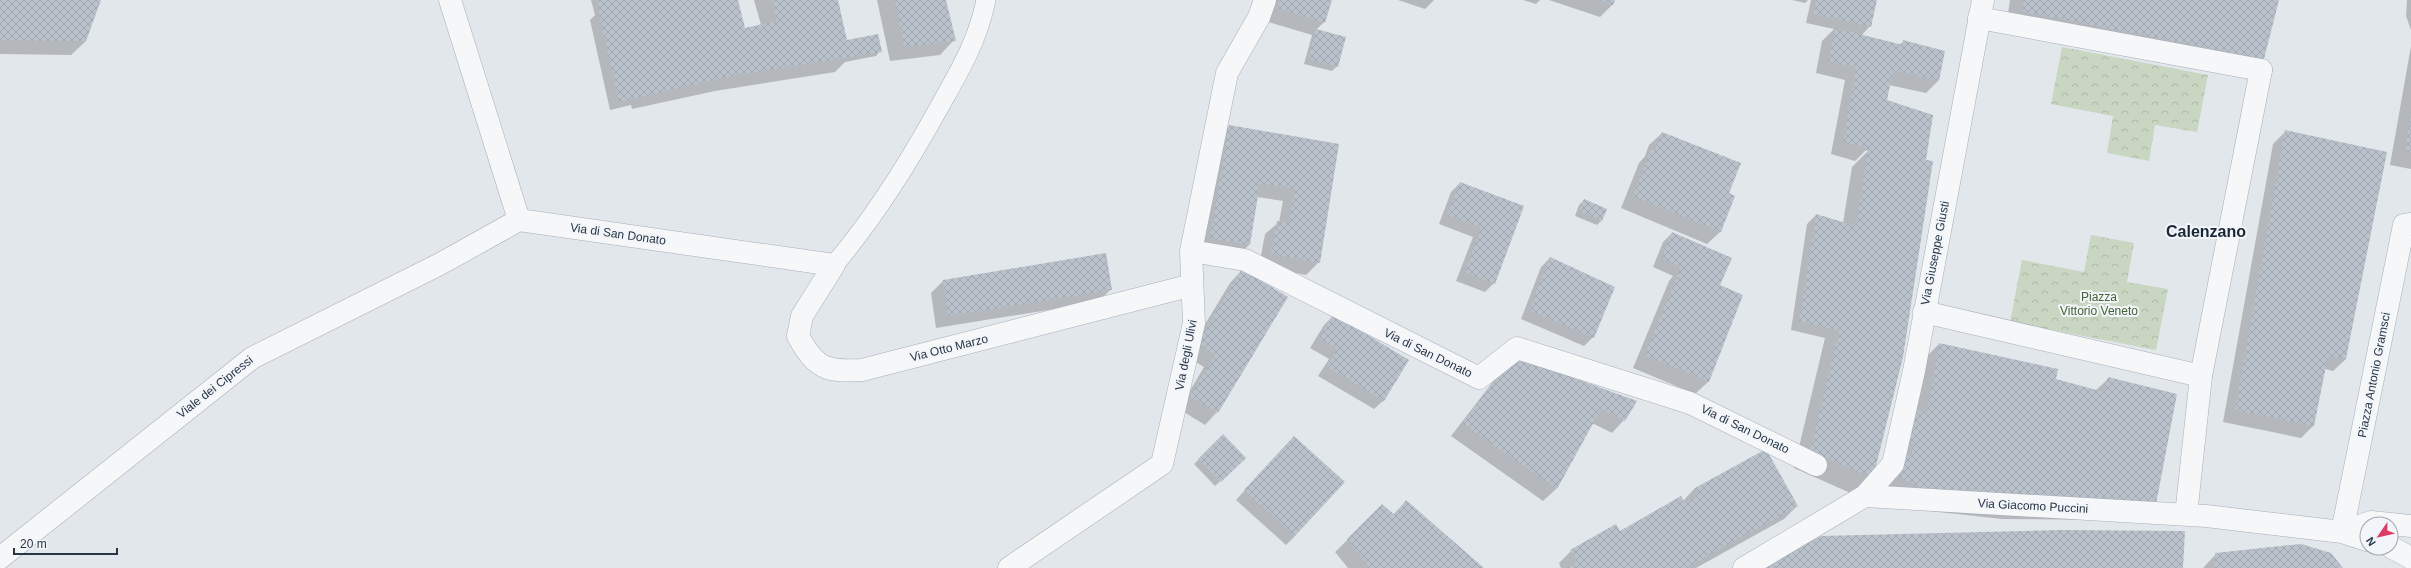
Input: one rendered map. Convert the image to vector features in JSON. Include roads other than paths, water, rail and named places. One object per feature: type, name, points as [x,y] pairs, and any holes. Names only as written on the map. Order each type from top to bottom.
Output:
[{"type":"street","points":[[450,0],[519,220]]},
{"type":"street","name":"Via degli Ulivi","points":[[1009,568],[1162,464],[1194,322],[1191,251],[1227,73],[1259,17],[1265,0]]},
{"type":"street","points":[[1981,9],[2021,24],[2261,70],[2201,376],[2186,515]]},
{"type":"street","name":"Via Giuseppe Giusti","points":[[1866,496],[1893,464],[1914,371],[1981,9]]},
{"type":"street","name":"Via di San Donato","points":[[519,220],[834,265]]},
{"type":"street","name":"Viale dei Cipressi","points":[[0,558],[252,358],[440,264],[519,220]]},
{"type":"street","name":"Piazza Antonio Gramsci","points":[[2342,532],[2404,225],[2411,224]]},
{"type":"street","name":"Via di San Donato","points":[[1191,251],[1245,260],[1479,378],[1517,348],[1690,403],[1816,465]]},
{"type":"street","name":"Via Otto Marzo","points":[[834,265],[802,316],[798,336],[806,351],[823,367],[839,371],[862,370],[1192,285]]},
{"type":"street","points":[[1924,312],[2201,376]]},
{"type":"street","points":[[1744,568],[1866,496]]},
{"type":"street","name":"Via Giacomo Puccini","points":[[1866,496],[2186,515],[2342,532],[2359,537]]},
{"type":"street","name":"Via Giacomo Puccini","points":[[2399,525],[2411,526]]},
{"type":"street","name":"Via Giacomo Puccini","points":[[2342,532],[2359,526]]},
{"type":"street","points":[[2399,552],[2411,558]]},
{"type":"lane","points":[[834,265],[861,233],[902,174],[972,49],[986,0]]},
{"type":"district","name":"Calenzano","points":[[2206,231]]},
{"type":"park label","name":"Piazza Vittorio Veneto","points":[[2099,304]]}]
